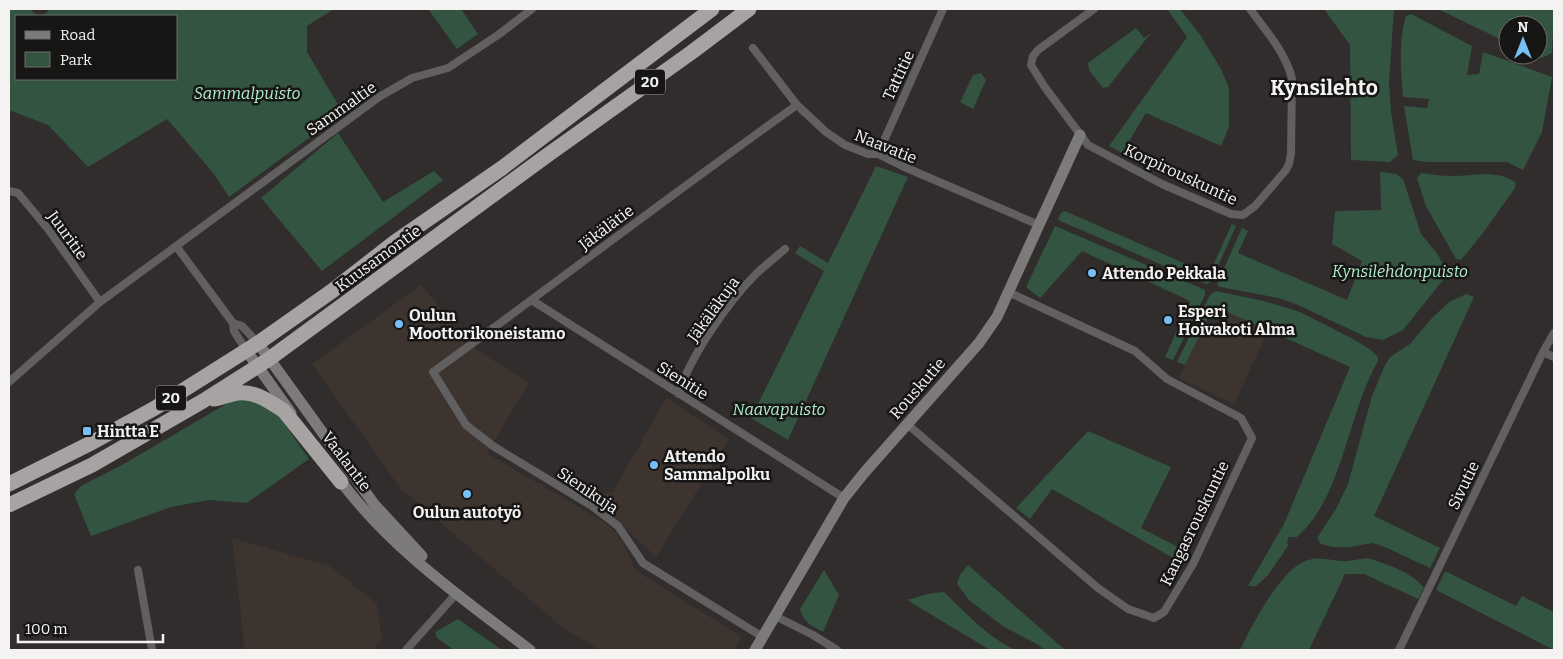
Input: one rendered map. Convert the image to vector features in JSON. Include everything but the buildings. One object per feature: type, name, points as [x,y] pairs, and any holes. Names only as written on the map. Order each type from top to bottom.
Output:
[{"type":"highway","name":"Kuusamontie","points":[[9,484],[93,442],[155,408],[252,347],[332,291],[396,242],[502,168],[712,9]]},
{"type":"highway","name":"Kuusamontie","points":[[9,505],[92,465],[203,401],[263,363],[692,52],[748,9]]},
{"type":"highway","points":[[203,401],[221,398],[234,393],[260,396],[284,411],[341,482]]},
{"type":"street","name":"Sammaltie","points":[[9,382],[100,302],[379,97],[412,78],[448,68],[498,35],[532,9]]},
{"type":"street","name":"Tattitie","points":[[878,154],[943,9]]},
{"type":"street","name":"Korpirouskuntie","points":[[1094,9],[1038,50],[1033,56],[1031,65],[1044,86],[1088,145],[1162,184],[1231,214],[1243,215],[1255,206],[1286,170],[1291,154],[1292,79],[1290,69],[1285,58],[1250,9]]},
{"type":"street","name":"Naavatie","points":[[753,48],[797,105],[826,132],[845,145],[868,154],[878,154],[1039,225]]},
{"type":"street","name":"Jäkälätie","points":[[433,372],[694,178],[797,105]]},
{"type":"street","name":"Rouskutie","points":[[755,650],[844,498],[979,342],[997,317],[1080,135]]},
{"type":"street","name":"Juuritie","points":[[9,191],[18,193],[48,229],[100,302]]},
{"type":"street","points":[[176,246],[233,323],[234,331],[252,347]]},
{"type":"street","name":"Jäkäläkuja","points":[[679,394],[681,385],[702,344],[730,304],[755,275],[784,249]]},
{"type":"street","name":"Kangasrouskuntie","points":[[907,424],[1098,588],[1128,609],[1154,618],[1164,612],[1193,564],[1252,438],[1242,418],[1167,379],[1135,352],[1008,292]]},
{"type":"street","name":"Sienitie","points":[[532,300],[844,498]]},
{"type":"street","points":[[233,323],[242,326],[252,347]]},
{"type":"street","name":"Sivutie","points":[[1399,650],[1543,352],[1554,333]]},
{"type":"street","name":"Vaalantie","points":[[252,347],[341,482],[370,517],[423,567],[530,650]]},
{"type":"street","points":[[1543,352],[1554,357]]},
{"type":"street","name":"Vaalantie","points":[[263,363],[374,504],[424,559],[437,578]]},
{"type":"street","name":"Sienikuja","points":[[433,372],[466,425],[493,446],[592,506],[618,526],[643,563],[763,637]]},
{"type":"street","points":[[138,570],[152,650]]},
{"type":"street","points":[[406,650],[456,594]]},
{"type":"street","points":[[775,616],[813,635],[836,650]]},
{"type":"shaded area","points":[[421,285],[435,301],[463,341],[529,383],[487,453],[604,522],[623,543],[635,570],[742,637],[734,650],[600,650],[562,627],[400,488],[312,364]]},
{"type":"shaded area","points":[[1230,313],[1268,331],[1234,404],[1179,378],[1205,323],[1221,331]]},
{"type":"shaded area","points":[[666,398],[729,439],[656,557],[592,497],[613,492]]},
{"type":"shaded area","points":[[232,538],[330,566],[377,604],[382,641],[372,650],[245,650]]},
{"type":"green space","name":"Sammalpuisto","points":[[9,9],[29,9],[38,15],[15,15],[15,80],[178,80],[178,15],[43,15],[51,9],[334,9],[307,26],[307,52],[343,113],[229,197],[214,174],[167,119],[88,167],[48,125],[9,110]]},
{"type":"green space","points":[[428,9],[461,9],[478,34],[457,49]]},
{"type":"green space","points":[[1167,9],[1180,9],[1201,36],[1221,69],[1229,88],[1229,127],[1221,146],[1146,113],[1122,153],[1109,146],[1187,37]]},
{"type":"green space","points":[[1324,9],[1394,9],[1389,83],[1391,112],[1398,155],[1390,162],[1351,160],[1350,45]]},
{"type":"green space","points":[[1438,9],[1554,9],[1552,53],[1548,55],[1548,15],[1498,15],[1498,38]]},
{"type":"green space","points":[[1411,14],[1472,46],[1467,75],[1479,74],[1483,52],[1498,57],[1498,65],[1519,65],[1552,77],[1542,132],[1523,170],[1507,162],[1427,162],[1413,160],[1404,106],[1427,108],[1429,99],[1403,97],[1401,56],[1403,26],[1406,16]]},
{"type":"green space","points":[[1136,28],[1144,38],[1151,33],[1108,87],[1103,88],[1089,70],[1088,63]]},
{"type":"green space","points":[[981,73],[986,80],[973,109],[960,102],[973,75]]},
{"type":"green space","points":[[338,133],[383,202],[434,171],[443,180],[322,271],[261,198]]},
{"type":"green space","name":"Naavapuisto","points":[[876,166],[908,177],[788,440],[751,418],[824,271],[795,253],[800,246],[828,263]]},
{"type":"green space","name":"Kynsilehdonpuisto","points":[[1380,172],[1396,174],[1403,179],[1421,234],[1436,252],[1445,267],[1443,280],[1403,330],[1383,340],[1366,337],[1296,304],[1278,298],[1220,287],[1217,284],[1242,228],[1248,231],[1238,253],[1347,300],[1362,261],[1332,244],[1335,211],[1381,210]]},
{"type":"green space","name":"Kynsilehdonpuisto","points":[[1421,173],[1449,176],[1486,174],[1502,176],[1516,183],[1515,188],[1483,233],[1461,260],[1456,259],[1426,206],[1417,178]]},
{"type":"green space","points":[[1065,211],[1209,274],[1232,224],[1236,226],[1211,282],[1206,284],[1058,220],[1061,213]]},
{"type":"green space","points":[[1055,226],[1205,290],[1205,295],[1173,360],[1165,357],[1190,301],[1082,251],[1040,298],[1026,287]]},
{"type":"green space","points":[[1216,291],[1264,301],[1300,312],[1353,339],[1371,350],[1378,357],[1335,478],[1325,500],[1312,520],[1297,537],[1289,537],[1287,541],[1288,546],[1268,575],[1256,586],[1248,586],[1284,524],[1350,367],[1214,306],[1185,365],[1177,362],[1210,295]]},
{"type":"green space","points":[[1466,294],[1474,297],[1374,516],[1440,548],[1430,568],[1372,543],[1350,547],[1332,547],[1321,544],[1317,538],[1336,509],[1348,484],[1372,396],[1385,365],[1390,357],[1410,344],[1431,319],[1449,302]]},
{"type":"green space","points":[[250,399],[277,413],[309,459],[247,503],[209,500],[171,507],[91,536],[74,494],[81,486],[122,465],[233,400]]},
{"type":"green space","points":[[1088,431],[1171,467],[1141,528],[1188,552],[1182,563],[1052,489],[1030,519],[1016,508]]},
{"type":"green space","points":[[1367,558],[1390,566],[1413,578],[1424,588],[1418,599],[1364,574],[1345,574],[1309,650],[1240,650],[1260,611],[1280,583],[1302,563],[1313,559],[1348,561]]},
{"type":"green space","points":[[968,565],[1065,650],[1045,650],[1004,627],[969,600],[957,584],[960,575]]},
{"type":"green space","points":[[824,570],[839,595],[823,632],[806,620],[800,609]]},
{"type":"green space","points":[[1445,571],[1516,606],[1522,596],[1554,612],[1554,650],[1436,590]]},
{"type":"green space","points":[[944,592],[987,632],[1016,650],[990,650],[907,600],[932,593]]},
{"type":"green space","points":[[458,619],[502,650],[454,650],[437,638],[435,632]]},
{"type":"place","name":"Attendo Pekkala","points":[[1092,273]]},
{"type":"place","name":"Esperi Hoivakoti Alma","points":[[1168,320]]},
{"type":"place","name":"Oulun Moottorikoneistamo","points":[[399,324]]},
{"type":"place","name":"Hintta E","points":[[87,431]]},
{"type":"place","name":"Attendo Sammalpolku","points":[[654,465]]},
{"type":"place","name":"Oulun autotyö","points":[[467,494]]},
{"type":"district","name":"Kynsilehto","points":[[1324,88]]}]
